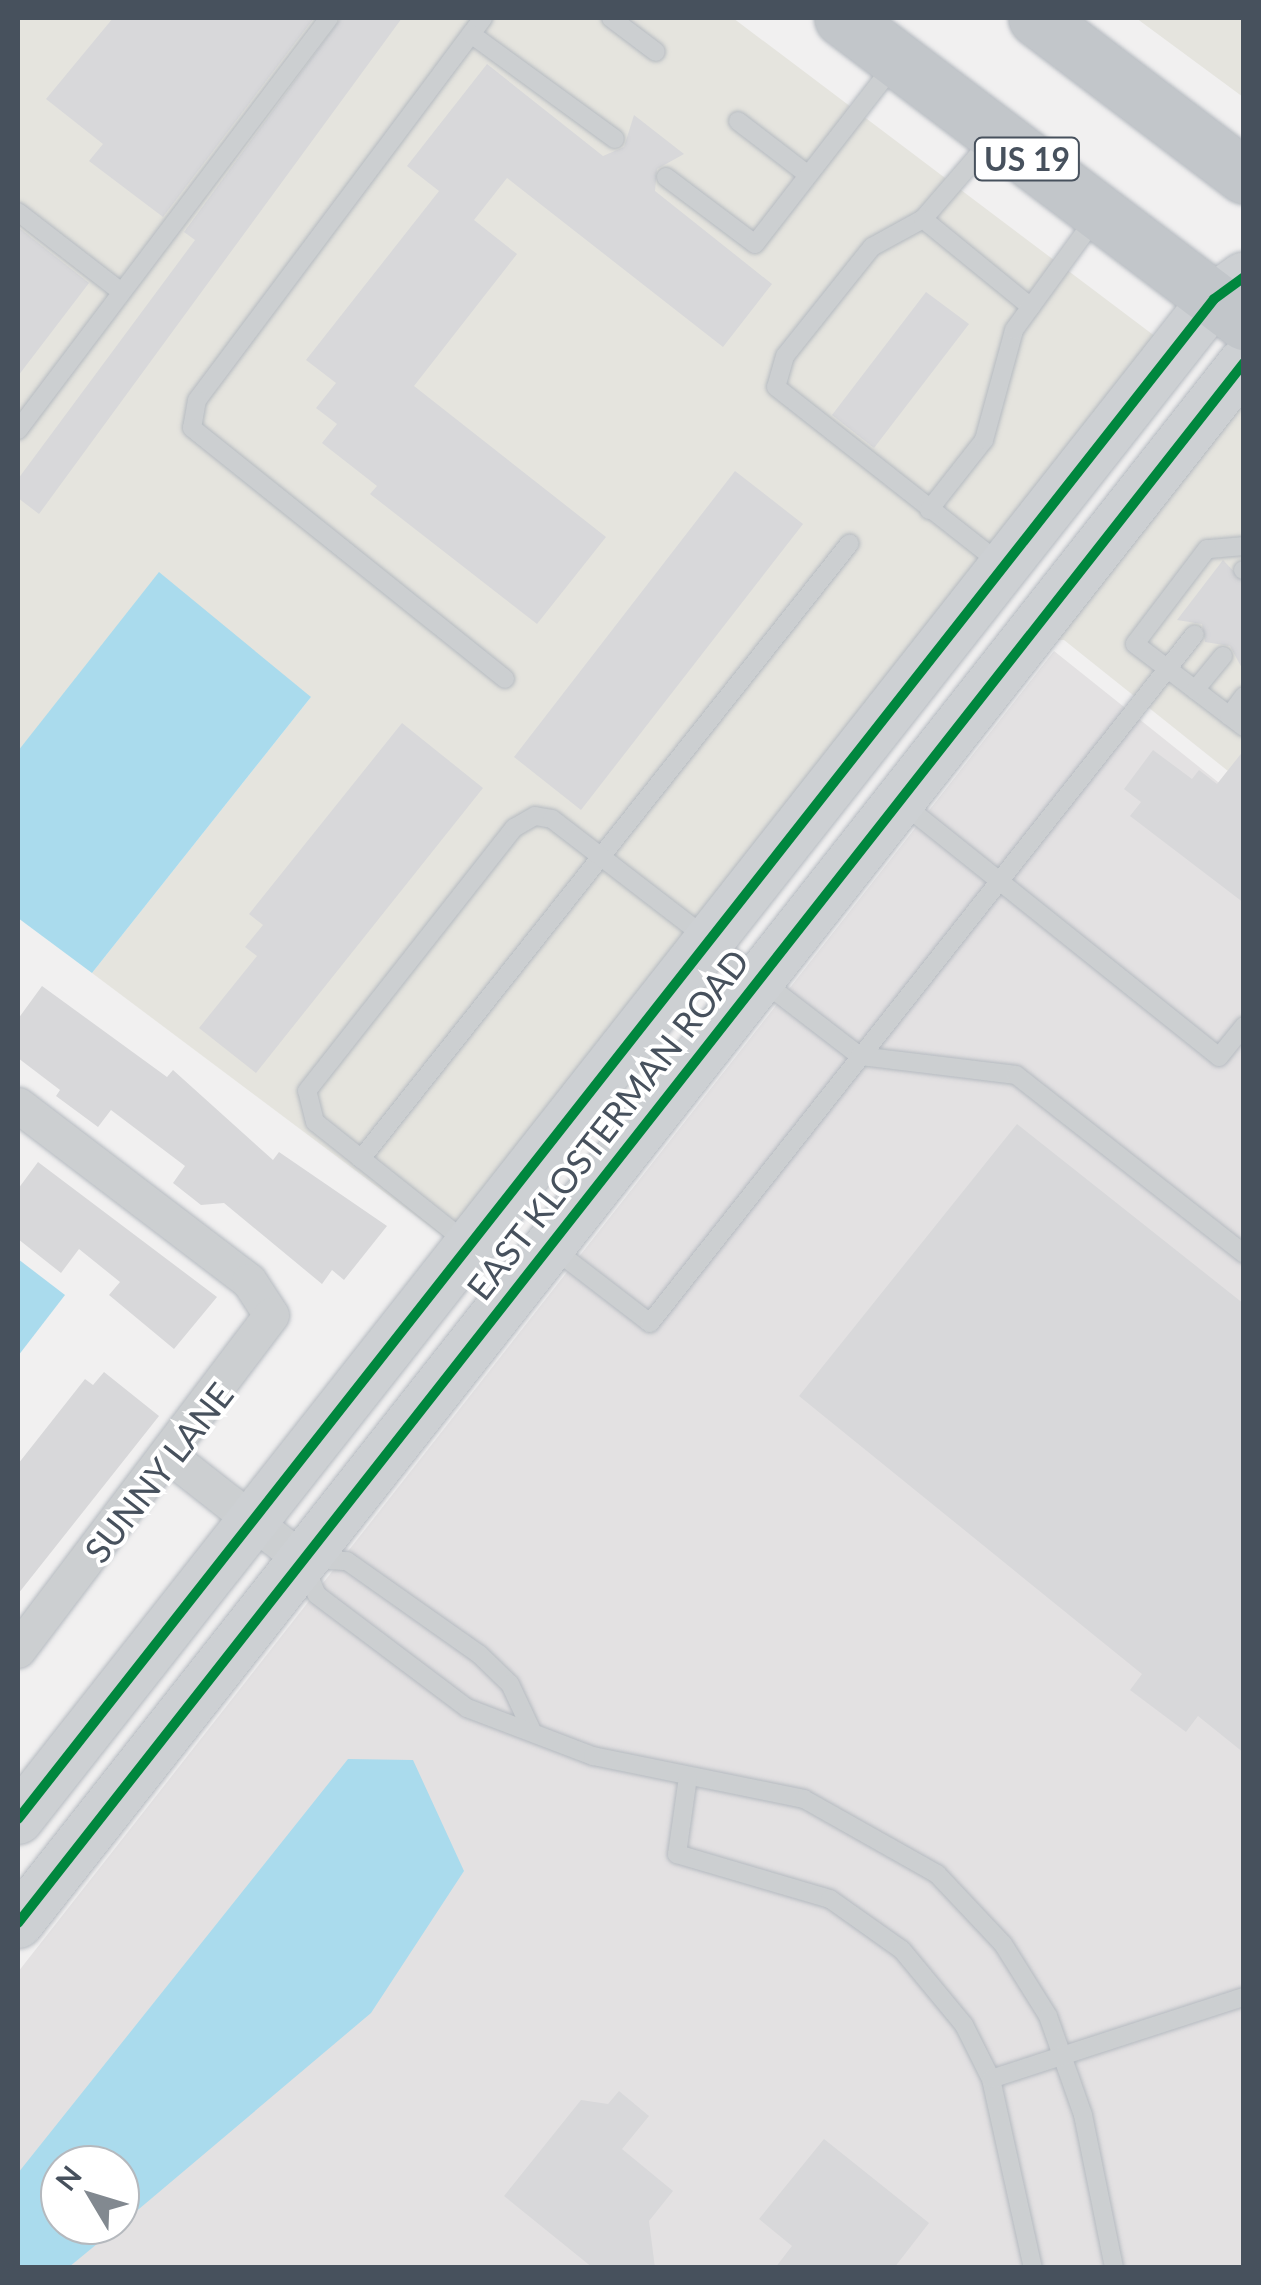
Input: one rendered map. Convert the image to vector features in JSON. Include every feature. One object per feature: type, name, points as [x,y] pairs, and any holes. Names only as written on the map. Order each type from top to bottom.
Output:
[{"type":"highway","name":"US 19","points":[[842,18],[1099,212],[1234,299]]},
{"type":"highway","points":[[1036,18],[1244,176]]},
{"type":"main road","name":"EAST KLOSTERMAN ROAD","points":[[18,1819],[1005,566],[1234,299]]},
{"type":"main road","name":"EAST KLOSTERMAN ROAD","points":[[18,1922],[546,1243],[1244,362]]},
{"type":"street","name":"SUNNY LANE","points":[[18,1106],[257,1288],[270,1308],[268,1330],[18,1650]]},
{"type":"street","points":[[171,1457],[300,1558]]},
{"type":"lane","points":[[18,430],[119,290],[330,18]]},
{"type":"lane","points":[[484,18],[197,400],[192,428],[505,679]]},
{"type":"lane","points":[[611,18],[656,52]]},
{"type":"lane","points":[[471,34],[616,139]]},
{"type":"lane","points":[[666,176],[755,244],[897,60]]},
{"type":"lane","points":[[738,120],[808,175]]},
{"type":"lane","points":[[995,134],[923,220],[872,247],[785,356],[776,386],[1005,566]]},
{"type":"lane","points":[[18,212],[119,290]]},
{"type":"lane","points":[[929,510],[984,440],[1008,342],[1099,212]]},
{"type":"lane","points":[[923,220],[1031,307]]},
{"type":"lane","points":[[361,1159],[850,543]]},
{"type":"lane","points":[[1244,546],[1207,549],[1135,644],[1236,721],[1244,696]]},
{"type":"lane","points":[[546,1243],[650,1323],[1195,634]]},
{"type":"lane","points":[[1196,690],[1223,656]]},
{"type":"lane","points":[[898,800],[1219,1057],[1244,1026]]},
{"type":"lane","points":[[469,1244],[308,1114],[308,1091],[514,828],[552,819],[755,980],[860,1056],[1016,1074],[1244,1254]]},
{"type":"lane","points":[[300,1558],[318,1594],[445,1697],[532,1730],[570,1750],[804,1799],[936,1874],[1003,1944],[1066,2056],[1114,2268]]},
{"type":"lane","points":[[300,1558],[347,1561],[479,1654],[510,1684],[532,1730]]},
{"type":"lane","points":[[688,1777],[676,1854],[790,1881],[870,1924],[933,1985],[991,2079],[1033,2268]]},
{"type":"lane","points":[[991,2079],[1244,1996]]},
{"type":"shaded area","points":[[18,18],[733,18],[1160,340],[448,1240],[92,973],[311,697],[18,751]]},
{"type":"shaded area","points":[[1136,18],[1243,18],[1243,97]]},
{"type":"shaded area","points":[[1243,403],[1243,783],[1064,640],[1049,640]]},
{"type":"shaded area","points":[[1054,651],[1243,802],[1243,2267],[18,2267],[18,1972]]},
{"type":"water","points":[[159,572],[311,697],[92,973],[18,918],[18,751]]},
{"type":"water","points":[[18,1259],[65,1295],[18,1356]]},
{"type":"water","points":[[348,1759],[413,1760],[464,1871],[371,2013],[140,2208],[140,2145],[40,2145]]},
{"type":"water","points":[[40,2145],[40,2245],[96,2245],[69,2267],[18,2267],[18,2173]]},
{"type":"building","points":[[113,18],[314,18],[163,217],[89,161],[103,144],[46,99]]},
{"type":"building","points":[[341,18],[402,18],[39,514],[18,498],[18,479],[195,240],[184,232]]},
{"type":"building","points":[[487,64],[603,156],[624,147],[634,115],[684,154],[657,169],[655,191],[772,284],[723,347],[507,178],[474,220],[517,254],[414,386],[606,537],[537,624],[370,494],[377,486],[322,443],[337,424],[316,408],[336,383],[306,360],[439,191],[407,166]]},
{"type":"building","points":[[18,227],[89,283],[18,376]]},
{"type":"building","points":[[926,292],[969,324],[874,448],[832,415]]},
{"type":"building","points":[[735,471],[803,524],[581,810],[514,757]]},
{"type":"building","points":[[1223,560],[1244,582],[1244,672],[1230,646],[1205,642],[1202,624],[1177,620]]},
{"type":"building","points":[[402,723],[483,788],[256,1073],[199,1028],[257,956],[245,947],[263,925],[249,914]]},
{"type":"building","points":[[1153,750],[1192,779],[1199,770],[1217,784],[1244,750],[1244,903],[1130,816],[1141,802],[1124,789]]},
{"type":"building","points":[[42,986],[167,1077],[173,1070],[273,1160],[279,1152],[387,1226],[344,1280],[332,1270],[322,1284],[224,1203],[201,1205],[173,1183],[185,1166],[111,1110],[98,1127],[56,1096],[60,1090],[18,1058],[18,1019]]},
{"type":"building","points":[[1017,1124],[1244,1304],[1244,1753],[1198,1716],[1186,1732],[1130,1690],[1142,1674],[799,1396]]},
{"type":"building","points":[[38,1162],[217,1297],[174,1349],[109,1295],[120,1282],[79,1249],[61,1273],[18,1239],[18,1189]]},
{"type":"building","points":[[104,1372],[159,1416],[18,1594],[18,1464],[85,1379],[93,1385]]},
{"type":"building","points":[[619,2091],[649,2116],[622,2149],[673,2191],[649,2221],[655,2268],[593,2268],[504,2196],[581,2100],[608,2104]]},
{"type":"building","points":[[824,2139],[929,2223],[894,2268],[775,2268],[792,2246],[759,2219]]},
{"type":"cycle path","points":[[18,1819],[1214,299],[1244,277]]},
{"type":"cycle path","points":[[18,1923],[1244,363]]}]
